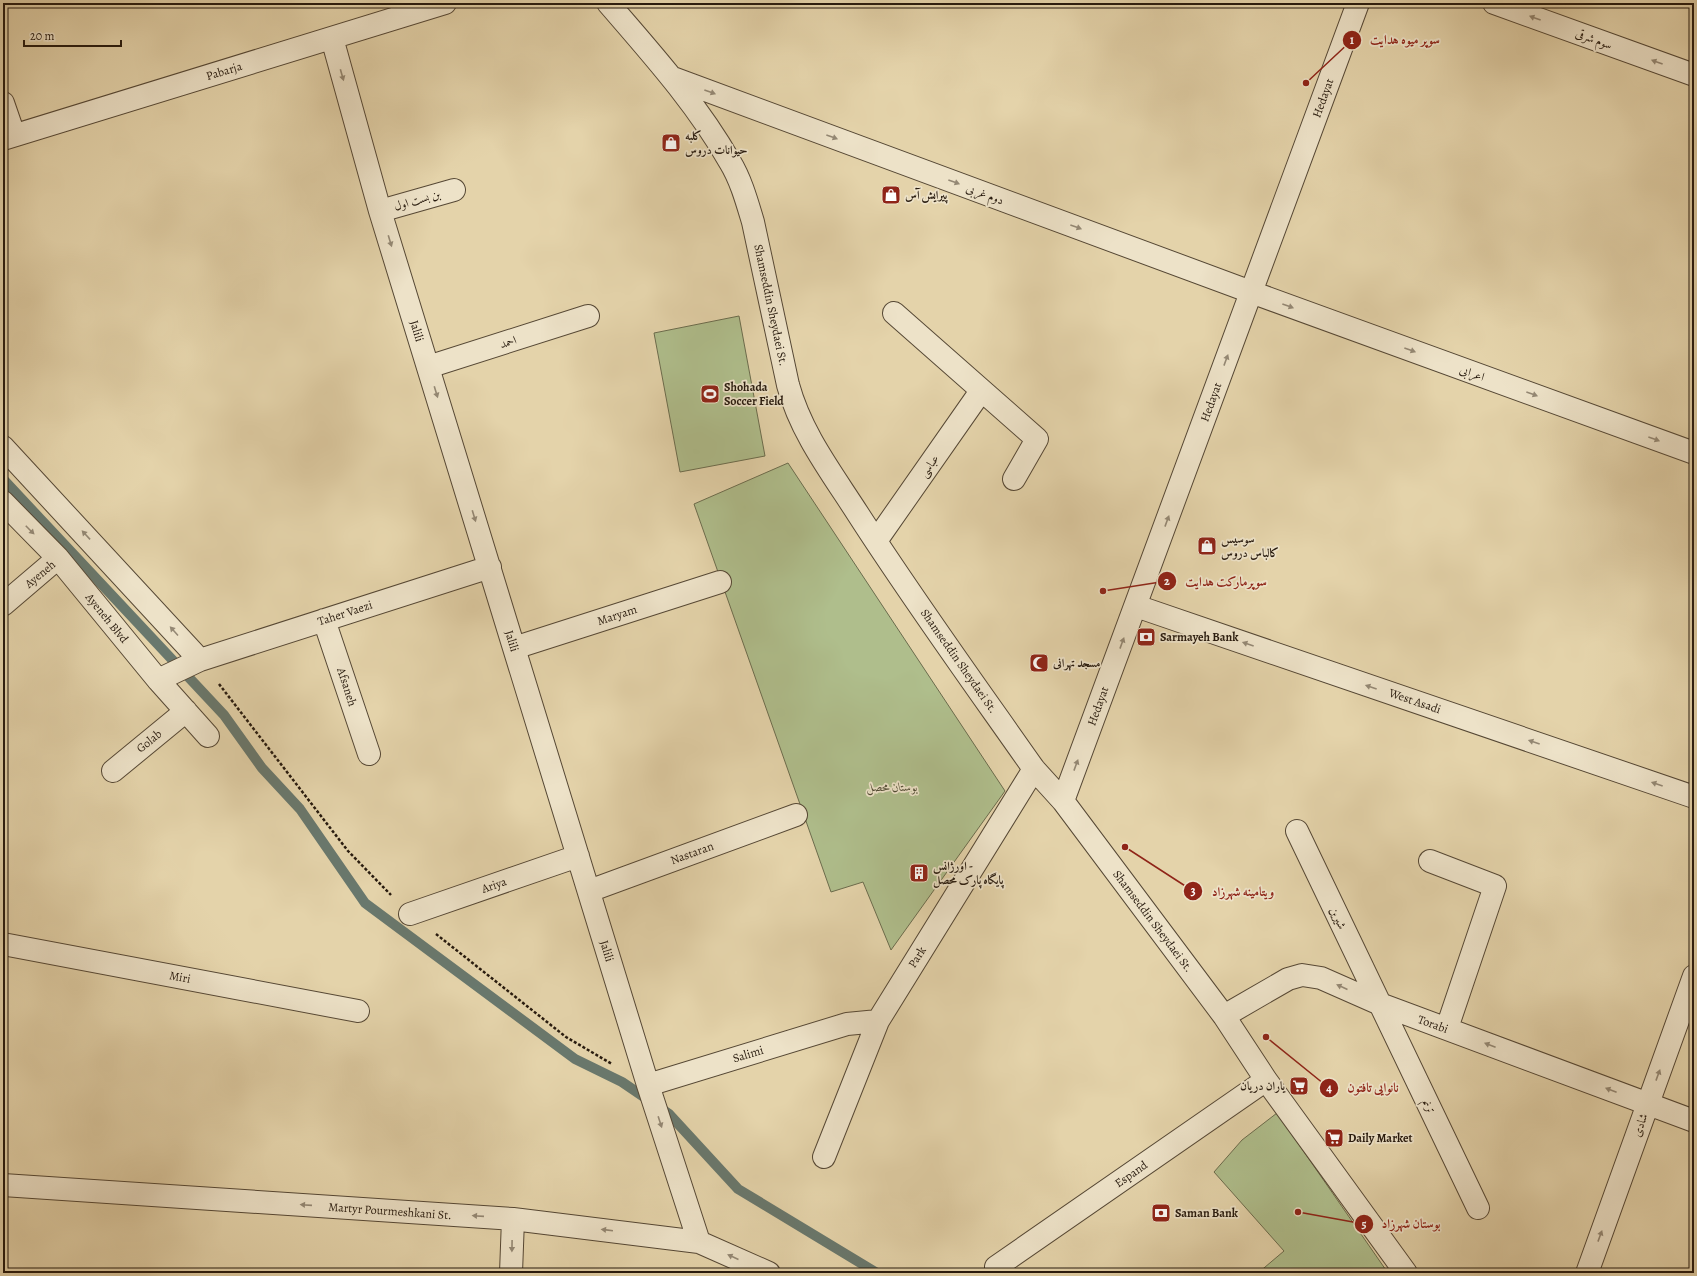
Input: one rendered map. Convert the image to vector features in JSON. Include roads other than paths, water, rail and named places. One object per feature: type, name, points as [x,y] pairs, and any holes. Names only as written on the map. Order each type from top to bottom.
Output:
[{"type":"street","name":"Pabarja","points":[[8,137],[445,3]]},
{"type":"street","name":"Shamseddin Sheydaei St.","points":[[608,3],[673,78],[731,163],[745,196],[753,222],[788,384],[794,408],[805,432],[876,542],[1034,769],[1063,801],[1224,1016],[1266,1080],[1406,1273]]},
{"type":"street","name":"Hedayat","points":[[1063,801],[1358,3]]},
{"type":"street","name":"سوم شرقی","points":[[1494,3],[1694,75]]},
{"type":"street","name":"Jalili","points":[[332,38],[380,211],[648,1085],[699,1242]]},
{"type":"street","name":"دوم غربی","points":[[673,78],[1251,292]]},
{"type":"street","points":[[3,103],[8,137]]},
{"type":"street","name":"بن بست اول","points":[[380,211],[454,190]]},
{"type":"street","name":"اعرابی","points":[[1251,292],[1694,453]]},
{"type":"street","points":[[894,313],[981,392],[1038,439],[1014,479]]},
{"type":"street","name":"احمد","points":[[428,367],[588,316]]},
{"type":"street","name":"عباسی","points":[[876,542],[981,392]]},
{"type":"street","points":[[3,447],[200,660]]},
{"type":"street","name":"Ayeneh Blvd","points":[[3,502],[58,558],[158,680],[208,736]]},
{"type":"street","name":"Ayeneh","points":[[3,605],[58,558]]},
{"type":"street","name":"Taher Vaezi","points":[[158,680],[200,660],[490,567]]},
{"type":"street","name":"Maryam","points":[[514,648],[720,582]]},
{"type":"street","name":"West Asadi","points":[[1136,606],[1694,797]]},
{"type":"street","name":"Afsaneh","points":[[324,620],[369,754]]},
{"type":"street","name":"Golab","points":[[113,771],[186,711]]},
{"type":"street","name":"Park","points":[[824,1156],[878,1021],[1034,769]]},
{"type":"street","name":"Nastaran","points":[[589,891],[796,815]]},
{"type":"street","name":"شیرین","points":[[1297,831],[1380,1004]]},
{"type":"street","name":"Ariya","points":[[410,914],[578,856]]},
{"type":"street","points":[[1430,861],[1495,886],[1447,1028]]},
{"type":"street","name":"Miri","points":[[3,944],[358,1011]]},
{"type":"street","name":"Torabi","points":[[1224,1016],[1288,979],[1302,975],[1321,978],[1380,1004],[1694,1121]]},
{"type":"street","name":"شادی","points":[[1587,1273],[1694,976]]},
{"type":"street","name":"ترنم","points":[[1380,1004],[1478,1208]]},
{"type":"street","name":"Salimi","points":[[648,1085],[847,1024],[878,1021]]},
{"type":"street","name":"Espand","points":[[996,1267],[1266,1080]]},
{"type":"street","name":"Martyr Pourmeshkani St.","points":[[3,1185],[513,1219],[699,1242],[769,1273]]},
{"type":"street","points":[[511,1273],[513,1219]]},
{"type":"waterway","points":[[3,479],[224,715],[262,768],[300,809],[365,903],[575,1059],[622,1082],[669,1114],[738,1189],[877,1273]]},
{"type":"place","name":"سوپر میوه هدایت","points":[[1306,83]]},
{"type":"place","name":"کلبه حیوانات دروس","points":[[671,143]]},
{"type":"place","name":"پیرایش آس","points":[[891,195]]},
{"type":"place","name":"Shohada Soccer Field","points":[[710,394]]},
{"type":"place","name":"سوسیس کالباس دروس","points":[[1207,546]]},
{"type":"place","name":"سوپرمارکت هدایت","points":[[1103,591]]},
{"type":"place","name":"Sarmayeh Bank","points":[[1146,637]]},
{"type":"place","name":"مسجد تهرانی","points":[[1039,663]]},
{"type":"place","name":"ویتامینه شهرزاد","points":[[1125,847]]},
{"type":"place","name":"اورژانس - پایگاه پارک محصل","points":[[919,873]]},
{"type":"place","name":"نانوایی تافتون","points":[[1266,1037]]},
{"type":"place","name":"یاران دریان","points":[[1299,1086]]},
{"type":"place","name":"Daily Market","points":[[1334,1138]]},
{"type":"place","name":"بوستان شهرزاد","points":[[1298,1212]]},
{"type":"place","name":"Saman Bank","points":[[1161,1213]]},
{"type":"park label","name":"بوستان محصل","points":[[892,787]]}]
